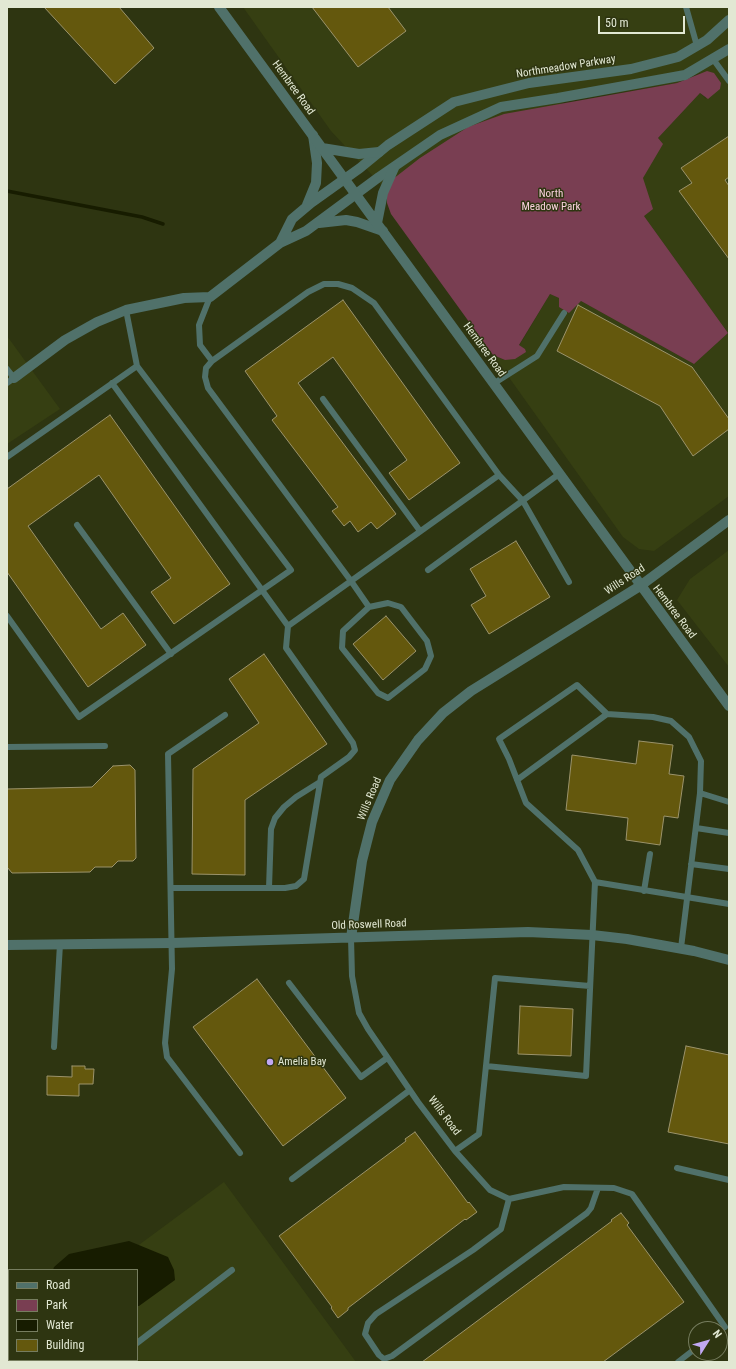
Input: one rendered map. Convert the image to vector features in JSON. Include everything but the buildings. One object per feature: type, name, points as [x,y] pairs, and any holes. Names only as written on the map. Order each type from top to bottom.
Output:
[{"type":"street","name":"Hembree Road","points":[[219,7],[729,706]]},
{"type":"street","name":"Northmeadow Parkway","points":[[280,243],[292,219],[305,208],[380,152],[454,102],[529,83],[631,69],[678,57],[707,40],[729,20]]},
{"type":"street","name":"Northmeadow Parkway","points":[[210,297],[280,243],[306,231],[318,223],[440,135],[501,107],[685,75],[729,49]]},
{"type":"street","points":[[305,208],[316,183],[317,163],[313,135]]},
{"type":"street","points":[[322,148],[359,154],[380,152]]},
{"type":"street","points":[[318,223],[351,221],[380,227],[383,193],[394,168]]},
{"type":"street","points":[[10,381],[65,340],[97,322],[126,310],[184,298],[210,297]]},
{"type":"street","name":"Wills Road","points":[[351,938],[362,861],[372,822],[390,780],[418,740],[443,713],[471,691],[640,586],[729,520]]},
{"type":"street","name":"Old Roswell Road","points":[[7,945],[172,943],[528,932],[592,935],[681,948],[729,960]]},
{"type":"lane","points":[[686,7],[697,46]]},
{"type":"lane","points":[[713,59],[729,81]]},
{"type":"lane","points":[[369,607],[208,388],[205,377],[206,368],[212,361],[308,292],[324,284],[338,284],[352,288],[374,303],[499,475],[523,501],[569,582]]},
{"type":"lane","points":[[210,297],[199,325],[200,345],[212,361]]},
{"type":"lane","points":[[7,616],[79,717],[291,570],[137,366],[126,310]]},
{"type":"lane","points":[[493,384],[537,356],[564,313]]},
{"type":"lane","points":[[7,457],[137,366]]},
{"type":"lane","points":[[7,369],[10,381]]},
{"type":"lane","points":[[112,383],[288,626],[286,648],[353,743],[355,750],[349,757],[321,777],[304,879],[296,886],[269,888],[171,888]]},
{"type":"lane","points":[[323,399],[420,531]]},
{"type":"lane","points":[[428,570],[559,474]]},
{"type":"lane","points":[[288,626],[499,475]]},
{"type":"lane","points":[[77,525],[171,654]]},
{"type":"lane","points":[[388,603],[401,607],[427,641],[431,656],[425,669],[388,698],[378,693],[342,648],[343,631],[369,607],[388,603]]},
{"type":"lane","points":[[486,1066],[586,1076],[595,882],[578,850],[526,803],[499,739],[577,685],[607,714]]},
{"type":"lane","points":[[517,780],[607,714],[653,717],[671,721],[689,737],[701,761],[700,793],[681,948]]},
{"type":"lane","points":[[225,715],[168,754],[172,969],[165,1043],[167,1057],[240,1153]]},
{"type":"lane","points":[[7,747],[105,746]]},
{"type":"lane","points":[[269,888],[271,829],[275,818],[284,807],[296,797],[320,782]]},
{"type":"lane","points":[[700,793],[729,802]]},
{"type":"lane","points":[[696,828],[729,833]]},
{"type":"lane","points":[[644,891],[650,854]]},
{"type":"lane","points":[[691,864],[729,869]]},
{"type":"lane","points":[[595,882],[687,899],[729,904]]},
{"type":"lane","name":"Wills Road","points":[[351,938],[352,976],[360,1013],[368,1029],[387,1058],[455,1151],[490,1190],[509,1199]]},
{"type":"lane","points":[[54,1047],[60,944]]},
{"type":"lane","points":[[455,1151],[479,1134],[495,978],[590,986]]},
{"type":"lane","points":[[289,983],[361,1077],[387,1058]]},
{"type":"lane","points":[[292,1179],[410,1090]]},
{"type":"lane","points":[[677,1168],[729,1180]]},
{"type":"lane","points":[[598,1188],[592,1208],[587,1213],[392,1356],[384,1359],[379,1355],[366,1334],[368,1323],[376,1314],[473,1250],[501,1229],[509,1199],[564,1187],[614,1188],[632,1194],[721,1321]]},
{"type":"lane","points":[[138,1342],[232,1270]]},
{"type":"lane","points":[[678,1362],[688,1354]]},
{"type":"shaded area","points":[[243,7],[729,7],[729,496],[654,551],[639,549],[623,537],[493,355],[505,360],[525,349],[519,346],[550,294],[559,298],[569,313],[581,301],[694,364],[728,333],[644,216],[643,178],[658,138],[700,93],[706,99],[700,73],[677,83],[564,102],[387,191],[331,131]]},
{"type":"shaded area","points":[[7,336],[60,409],[7,444]]},
{"type":"shaded area","points":[[729,550],[729,667],[677,600],[690,579]]},
{"type":"shaded area","points":[[224,1182],[356,1362],[7,1362],[8,1342],[8,1361],[138,1361],[138,1269],[106,1269]]},
{"type":"green space","name":"North Meadow Park","points":[[707,71],[714,73],[721,83],[720,89],[708,99],[700,93],[658,138],[663,144],[643,178],[653,209],[644,216],[728,333],[694,364],[581,301],[569,313],[559,307],[559,298],[550,294],[519,345],[525,349],[526,352],[515,359],[505,360],[493,355],[391,214],[387,203],[387,191],[393,179],[420,158],[468,127],[504,114],[677,83]]},
{"type":"water","points":[[129,1241],[168,1257],[174,1270],[175,1280],[138,1306],[138,1269],[53,1269],[69,1254]]},
{"type":"waterway","points":[[7,191],[142,217],[163,224]]},
{"type":"place","name":"Amelia Bay","points":[[270,1062]]}]
